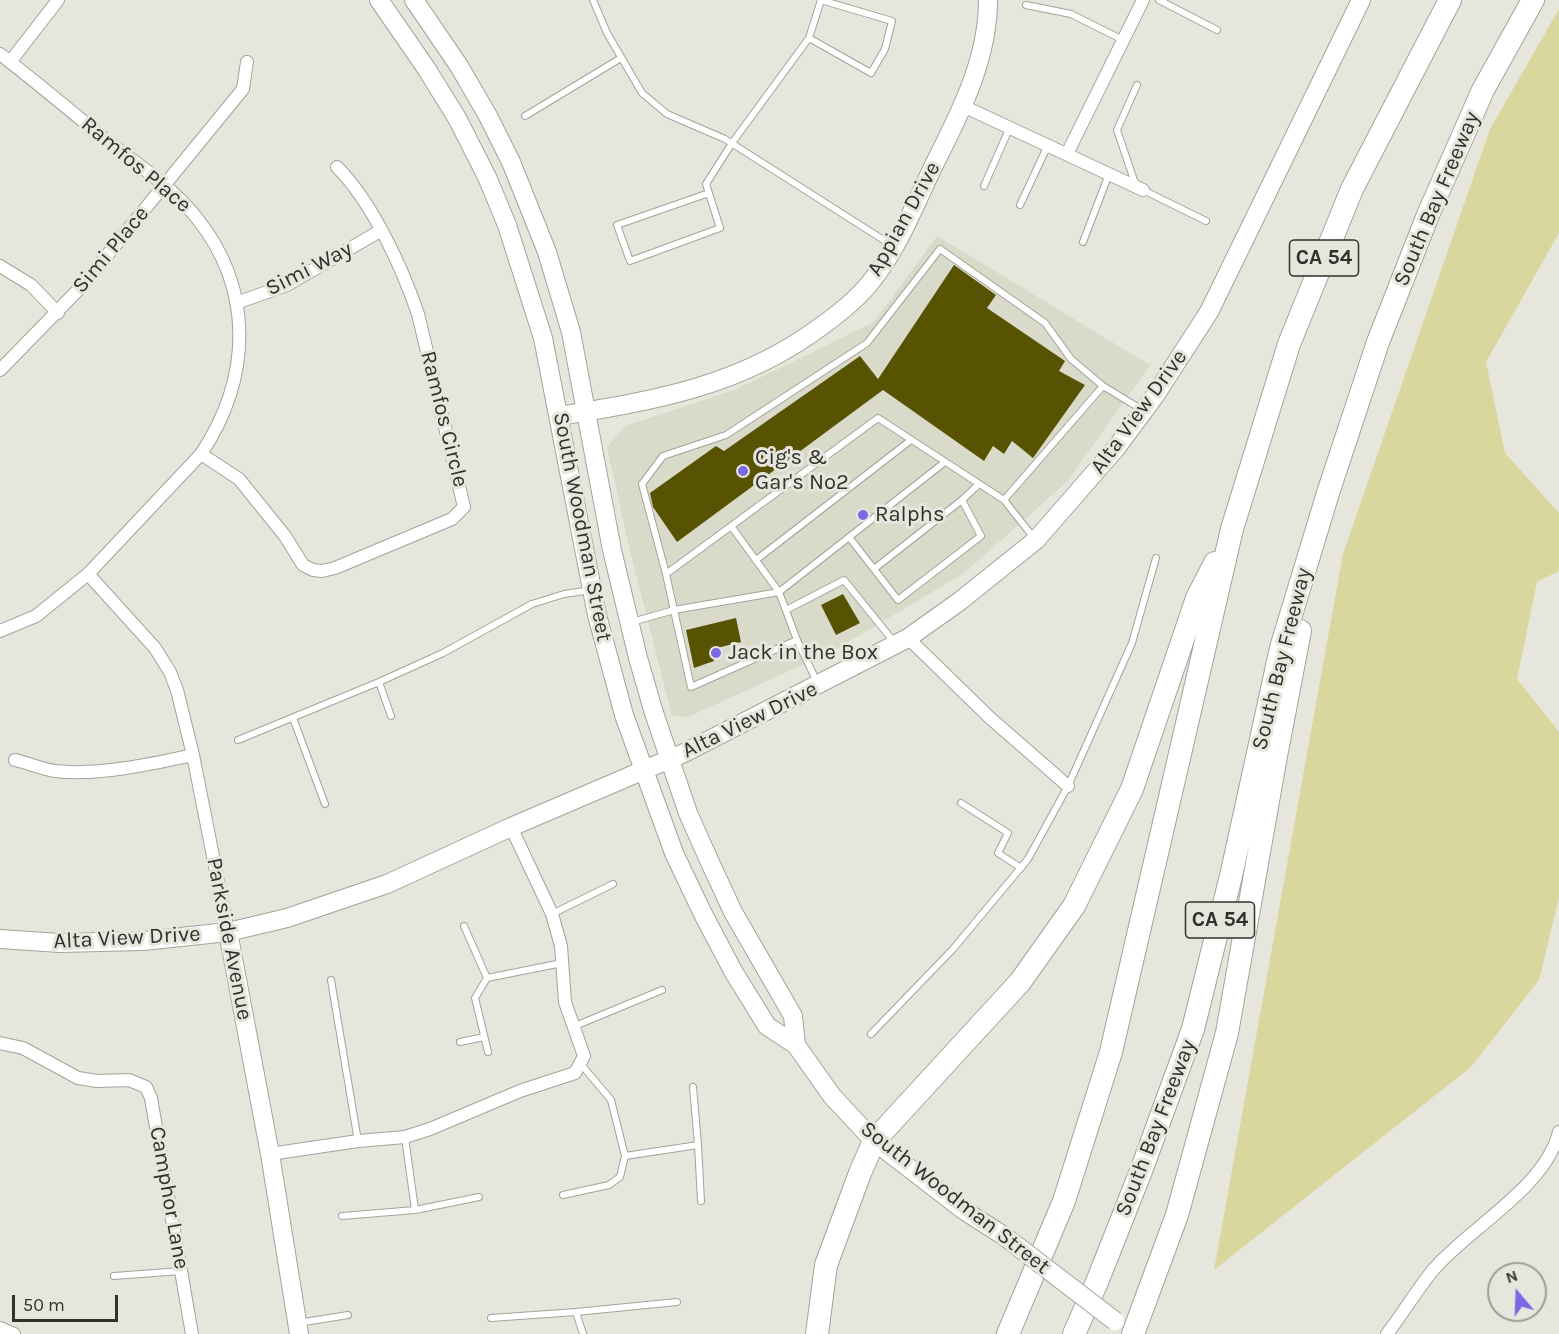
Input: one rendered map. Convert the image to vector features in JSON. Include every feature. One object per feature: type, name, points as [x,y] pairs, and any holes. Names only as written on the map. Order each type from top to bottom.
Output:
[{"type":"highway","name":"CA 54","points":[[1008,1334],[1064,1201],[1111,1052],[1232,529],[1289,344],[1352,189],[1450,0]]},
{"type":"highway","name":"South Bay Freeway","points":[[1074,1334],[1132,1193],[1193,1029],[1231,876],[1281,648],[1328,493],[1378,342],[1428,215],[1483,90],[1533,0]]},
{"type":"highway","points":[[1133,1334],[1177,1215],[1227,1034],[1276,756],[1328,493]]},
{"type":"highway","points":[[817,1334],[826,1265],[874,1141],[1020,982],[1074,906],[1132,789],[1197,598],[1232,529]]},
{"type":"main road","name":"South Woodman Street","points":[[379,0],[457,118],[487,177],[507,225],[543,338],[592,590],[624,716],[674,853],[733,971],[767,1026],[796,1045],[832,1096],[874,1141],[1133,1334]]},
{"type":"main road","name":"South Woodman Street","points":[[414,0],[459,66],[488,116],[530,206],[561,292],[587,411],[612,550],[629,623],[669,760],[696,831],[733,912],[793,1016],[796,1045]]},
{"type":"main road","name":"Appian Drive","points":[[559,416],[696,389],[728,378],[766,362],[809,336],[844,308],[873,279],[894,246],[963,106],[981,57],[986,36],[988,0]]},
{"type":"main road","name":"Alta View Drive","points":[[0,939],[101,943],[228,932],[287,918],[387,884],[511,827],[643,772],[819,686],[902,641],[960,601],[1036,540],[1117,447],[1144,411],[1209,312],[1361,0]]},
{"type":"main road","name":"Parkside Avenue","points":[[228,932],[270,1154],[298,1328]]},
{"type":"street","points":[[5,58],[58,0]]},
{"type":"street","points":[[1067,154],[1143,0]]},
{"type":"street","name":"Ramfos Place","points":[[0,631],[36,616],[88,574],[201,454],[221,420],[233,388],[240,338],[236,303],[225,266],[207,231],[182,202],[164,186],[5,58]]},
{"type":"street","name":"Simi Place","points":[[0,370],[81,287],[243,89],[246,62]]},
{"type":"street","points":[[963,106],[1140,188]]},
{"type":"street","name":"Ramfos Circle","points":[[201,454],[239,479],[285,536],[303,565],[313,570],[322,571],[335,568],[452,519],[464,507],[418,314],[407,283],[351,181],[337,167]]},
{"type":"street","name":"Simi Way","points":[[236,303],[287,285],[380,231]]},
{"type":"street","points":[[0,266],[31,285],[58,313]]},
{"type":"street","name":"Parkside Avenue","points":[[88,574],[163,660],[177,690],[193,755],[228,932]]},
{"type":"street","points":[[902,641],[1068,786]]},
{"type":"street","points":[[15,760],[56,771],[85,771],[149,764],[193,755]]},
{"type":"street","points":[[270,1154],[358,1141],[405,1137],[430,1129],[520,1091],[575,1073],[585,1056],[565,1002],[561,946],[552,914],[511,827]]},
{"type":"street","name":"Camphor Lane","points":[[0,1043],[23,1048],[78,1078],[97,1081],[129,1080],[146,1087],[151,1098],[192,1334]]},
{"type":"street","points":[[1388,1334],[1434,1270],[1534,1178],[1552,1151],[1559,1132]]},
{"type":"street","points":[[0,1328],[14,1334]]},
{"type":"lane","points":[[593,0],[621,58],[642,93],[667,114],[732,143],[894,246]]},
{"type":"lane","points":[[709,193],[617,225],[630,261],[720,228],[709,193],[706,184],[732,143],[809,38],[821,0],[892,21],[885,49],[871,73],[809,38]]},
{"type":"lane","points":[[1159,0],[1217,30]]},
{"type":"lane","points":[[1026,4],[1071,14],[1124,40]]},
{"type":"lane","points":[[525,116],[621,58]]},
{"type":"lane","points":[[1137,85],[1118,130],[1140,188],[1206,221]]},
{"type":"lane","points":[[984,186],[1010,126]]},
{"type":"lane","points":[[1020,205],[1048,145]]},
{"type":"lane","points":[[1083,242],[1109,174]]},
{"type":"lane","points":[[797,640],[691,687],[666,574],[642,484],[663,456],[726,435],[867,343],[940,249],[1045,322],[1071,359],[1102,386],[1144,411]]},
{"type":"lane","points":[[1004,500],[1102,386]]},
{"type":"lane","points":[[666,574],[878,418],[1004,500],[1036,540]]},
{"type":"lane","points":[[756,560],[911,440]]},
{"type":"lane","points":[[629,623],[674,610],[779,592],[945,462]]},
{"type":"lane","points":[[874,569],[979,484]]},
{"type":"lane","points":[[849,537],[898,600],[981,536],[962,500]]},
{"type":"lane","points":[[731,526],[779,592],[797,640],[819,686]]},
{"type":"lane","points":[[871,1034],[953,949],[1028,859],[1068,786],[1132,643],[1156,558]]},
{"type":"lane","points":[[786,610],[844,580],[902,641]]},
{"type":"lane","points":[[238,740],[443,653],[532,604],[564,594],[592,590]]},
{"type":"lane","points":[[379,682],[391,716]]},
{"type":"lane","points":[[293,718],[325,804]]},
{"type":"lane","points":[[961,803],[1008,833],[998,853],[1021,868]]},
{"type":"lane","points":[[552,914],[613,884]]},
{"type":"lane","points":[[464,926],[487,978]]},
{"type":"lane","points":[[488,1052],[475,998],[487,978],[562,963]]},
{"type":"lane","points":[[331,980],[358,1141]]},
{"type":"lane","points":[[575,1026],[662,990]]},
{"type":"lane","points":[[460,1042],[484,1037]]},
{"type":"lane","points":[[563,1195],[609,1185],[621,1177],[625,1156],[611,1100],[580,1063]]},
{"type":"lane","points":[[693,1087],[701,1201]]},
{"type":"lane","points":[[405,1137],[415,1210]]},
{"type":"lane","points":[[625,1156],[698,1145]]},
{"type":"lane","points":[[342,1216],[415,1210],[479,1197]]},
{"type":"lane","points":[[114,1276],[181,1271]]},
{"type":"lane","points":[[491,1318],[677,1302]]},
{"type":"lane","points":[[576,1312],[583,1334]]},
{"type":"lane","points":[[298,1328],[348,1315]]},
{"type":"shaded area","points":[[1559,9],[1559,233],[1486,362],[1505,453],[1559,513],[1559,571],[1537,582],[1517,679],[1559,732],[1559,898],[1539,980],[1471,1067],[1214,1270],[1343,554],[1490,129]]},
{"type":"shaded area","points":[[937,236],[1150,365],[1067,482],[964,573],[835,650],[688,717],[672,716],[630,551],[607,447],[625,426],[737,389],[874,322]]},
{"type":"building","points":[[954,265],[996,295],[987,308],[1065,361],[1059,371],[1085,385],[1033,458],[1012,441],[1004,454],[993,446],[984,461],[883,390],[677,542],[653,507],[650,493],[716,446],[724,451],[860,356],[878,379]]},
{"type":"building","points":[[843,594],[860,623],[836,635],[821,605]]},
{"type":"building","points":[[736,618],[741,642],[717,648],[718,651],[712,653],[714,661],[694,668],[686,630]]},
{"type":"place","name":"Cig's & Gar's No2","points":[[743,471]]},
{"type":"place","name":"Ralphs","points":[[863,515]]},
{"type":"place","name":"Jack in the Box","points":[[716,653]]}]
